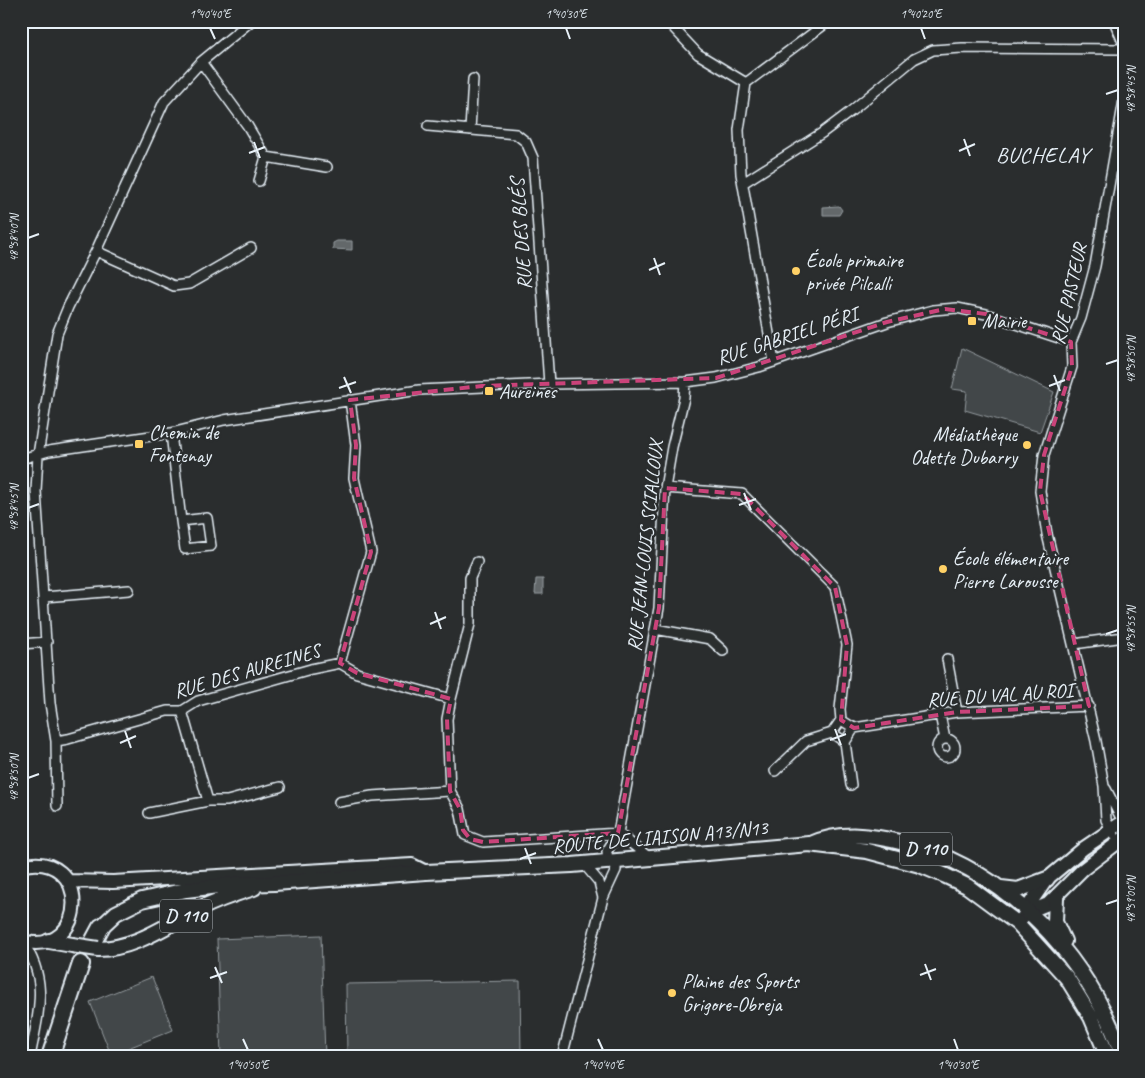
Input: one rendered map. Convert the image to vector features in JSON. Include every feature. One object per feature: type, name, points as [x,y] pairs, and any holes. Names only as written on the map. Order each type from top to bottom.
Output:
[{"type":"highway","points":[[50,1057],[81,964]]},
{"type":"main road","points":[[1002,888],[1018,890],[1047,879],[1110,830],[1124,822]]},
{"type":"main road","name":"D 110","points":[[809,844],[828,837],[850,835],[895,841],[926,849],[954,861],[1002,888],[1064,950],[1084,976],[1098,1000],[1123,1057]]},
{"type":"main road","points":[[1017,923],[1028,912],[1040,909],[1056,898],[1082,870],[1122,838]]},
{"type":"main road","name":"ROUTE DE LIAISON A13/N13","points":[[274,883],[426,872],[612,862],[809,844]]},
{"type":"main road","name":"D 110","points":[[809,844],[867,851],[920,865],[967,886],[1017,923],[1067,978],[1091,1017],[1108,1057]]},
{"type":"main road","points":[[21,866],[44,864],[59,871],[68,881],[74,898],[73,916],[64,931],[49,941],[40,943],[22,941]]},
{"type":"main road","name":"D 110","points":[[68,881],[113,882],[412,865],[426,872]]},
{"type":"main road","points":[[1028,912],[1029,905],[1047,879]]},
{"type":"main road","points":[[97,939],[126,906],[150,897],[211,886],[274,883]]},
{"type":"main road","name":"D 110","points":[[49,941],[72,945],[97,939],[121,947],[144,938],[222,898],[274,883]]},
{"type":"main road","name":"D 110","points":[[1056,898],[1054,922],[1063,937],[1064,950]]},
{"type":"street","points":[[57,806],[56,740],[50,703],[36,491],[38,455],[59,329],[164,102],[201,62],[251,21]]},
{"type":"street","points":[[667,21],[698,54],[746,83]]},
{"type":"street","points":[[774,362],[743,183],[739,130],[746,83],[829,21]]},
{"type":"street","points":[[1114,21],[1124,44]]},
{"type":"street","points":[[743,183],[830,127],[914,59],[933,50],[962,48],[1124,49]]},
{"type":"street","points":[[201,62],[247,125],[266,157],[259,182]]},
{"type":"street","points":[[470,130],[473,79]]},
{"type":"street","name":"RUE PASTEUR","points":[[1104,786],[1124,822],[1122,838],[1110,830],[1105,813],[1104,786],[1089,706],[1047,534],[1040,491],[1044,455],[1072,367],[1071,342],[1081,318],[1095,266],[1124,100]]},
{"type":"street","name":"RUE DES BLÉS","points":[[428,126],[516,134],[526,142],[533,158],[549,384]]},
{"type":"street","points":[[266,157],[327,167]]},
{"type":"street","points":[[96,251],[174,286],[189,284],[252,248]]},
{"type":"street","name":"RUE GABRIEL PÉRI","points":[[21,460],[49,451],[171,433],[224,420],[437,388],[685,382],[740,372],[887,322],[945,309],[964,309],[986,314],[1071,342]]},
{"type":"street","name":"RUE JEAN-LOUIS SCIALLOUX","points":[[562,1057],[603,898],[616,870],[608,851],[618,833],[655,629],[661,591],[665,488],[672,447],[684,398],[685,382]]},
{"type":"street","points":[[340,663],[371,552],[354,478],[356,445],[350,400]]},
{"type":"street","points":[[171,433],[181,521]]},
{"type":"street","points":[[665,488],[742,494],[835,587],[847,645],[840,709],[841,720],[832,734],[806,741],[775,771]]},
{"type":"street","points":[[478,562],[470,578],[470,624],[447,719],[450,791],[460,809],[463,830],[466,835],[475,841],[483,842],[618,833],[651,859]]},
{"type":"street","points":[[44,597],[129,590]]},
{"type":"street","points":[[655,629],[710,639],[723,651]]},
{"type":"street","points":[[1074,644],[1124,637]]},
{"type":"street","points":[[21,644],[47,642]]},
{"type":"street","points":[[947,659],[957,712]]},
{"type":"street","name":"RUE DES AUREINES","points":[[56,740],[68,739],[166,711],[182,711],[198,701],[311,668],[340,663],[357,673],[451,699]]},
{"type":"street","name":"RUE DU VAL AU ROI","points":[[854,728],[957,712],[1089,706]]},
{"type":"street","points":[[182,711],[208,801]]},
{"type":"street","points":[[940,715],[945,739]]},
{"type":"street","points":[[841,720],[854,728],[845,742],[851,785]]},
{"type":"street","points":[[832,734],[845,742]]},
{"type":"street","points":[[149,813],[208,801],[227,801],[280,787]]},
{"type":"street","points":[[339,802],[372,796],[450,791]]},
{"type":"street","points":[[584,864],[599,882],[603,898]]},
{"type":"street","points":[[22,941],[35,964],[40,978],[40,999],[30,1057]]},
{"type":"highlighted area","points":[[945,309],[986,314],[1071,342],[1072,367],[1044,455],[1040,491],[1089,706],[957,712],[854,728],[841,720],[847,645],[835,587],[742,494],[665,488],[659,608],[618,833],[483,842],[470,839],[463,830],[460,809],[450,791],[447,719],[451,699],[357,673],[340,663],[371,552],[354,478],[356,445],[350,400],[482,386],[716,378],[887,322]]},
{"type":"shaded area","points":[[839,206],[842,210],[839,215],[823,215],[823,207]]},
{"type":"shaded area","points":[[337,241],[352,241],[352,250],[333,249],[333,243]]},
{"type":"shaded area","points":[[962,348],[1054,392],[1040,432],[965,410],[967,391],[952,389]]},
{"type":"shaded area","points":[[536,579],[543,579],[543,594],[535,594]]},
{"type":"shaded area","points":[[321,935],[325,1057],[221,1057],[217,939]]},
{"type":"shaded area","points":[[152,977],[173,1030],[111,1055],[90,1002]]},
{"type":"shaded area","points":[[520,981],[521,1057],[347,1057],[346,984]]},
{"type":"place","name":"École primaire privée Pilcalli","points":[[796,271]]},
{"type":"place","name":"Mairie","points":[[972,321]]},
{"type":"place","name":"Aureines","points":[[489,391]]},
{"type":"place","name":"Chemin de Fontenay","points":[[139,444]]},
{"type":"place","name":"Médiathèque Odette Dubarry","points":[[1027,445]]},
{"type":"place","name":"École élémentaire Pierre Larousse","points":[[943,569]]},
{"type":"place","name":"Plaine des Sports Grigore-Obreja","points":[[672,993]]},
{"type":"district","name":"BUCHELAY","points":[[1043,155]]}]
